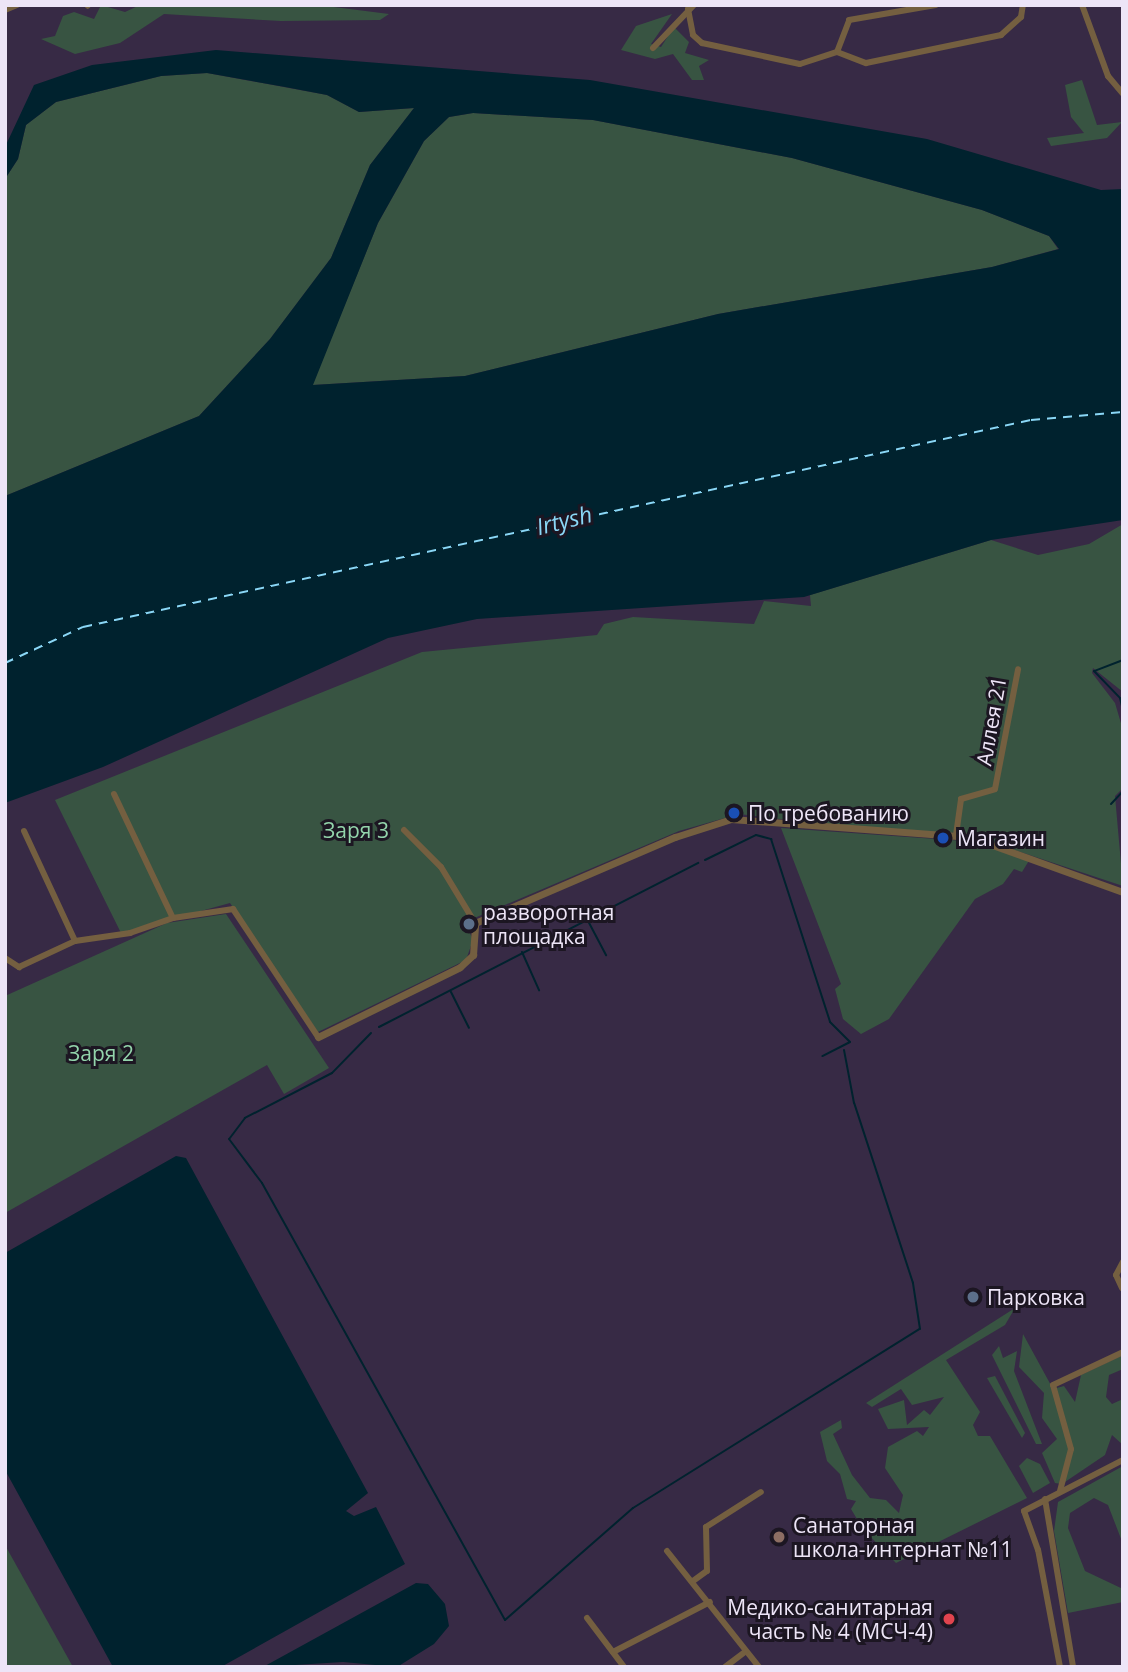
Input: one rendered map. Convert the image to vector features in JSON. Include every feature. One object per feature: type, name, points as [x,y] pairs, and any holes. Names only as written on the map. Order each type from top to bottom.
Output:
[{"type":"street","points":[[837,52],[849,20],[936,5]]},
{"type":"street","points":[[691,7],[693,35],[702,43],[800,64],[837,52],[866,63],[1001,35],[1021,17],[1023,5]]},
{"type":"street","points":[[1082,5],[1108,76],[1123,94]]},
{"type":"street","points":[[5,10],[18,7]]},
{"type":"street","points":[[653,48],[691,7]]},
{"type":"street","name":"Аллея 21","points":[[956,835],[961,799],[995,789],[1018,668]]},
{"type":"street","points":[[114,794],[173,918]]},
{"type":"street","points":[[475,923],[674,837],[731,819],[956,835],[1123,892]]},
{"type":"street","points":[[5,958],[19,967],[75,941],[130,933],[173,918],[233,909],[318,1037],[460,967],[472,955],[475,923],[441,867],[404,830]]},
{"type":"street","points":[[24,831],[75,941]]},
{"type":"street","points":[[1122,1288],[1116,1275],[1123,1262]]},
{"type":"street","points":[[1060,1491],[1071,1449],[1052,1385],[1123,1352]]},
{"type":"street","points":[[1060,1667],[1024,1511],[1123,1460]]},
{"type":"street","points":[[693,1581],[707,1571],[706,1527],[761,1492]]},
{"type":"street","points":[[1045,1499],[1073,1667]]},
{"type":"street","points":[[667,1551],[759,1667]]},
{"type":"street","points":[[613,1652],[710,1602]]},
{"type":"street","points":[[587,1618],[624,1667]]},
{"type":"street","points":[[724,1667],[745,1652]]},
{"type":"green space","points":[[101,5],[125,12],[140,5],[318,5],[389,14],[380,20],[281,21],[164,14],[120,43],[75,54],[41,39],[55,36],[63,16],[74,12],[94,19]]},
{"type":"green space","points":[[672,14],[651,44],[661,47],[674,27],[689,42],[685,53],[709,60],[699,66],[704,80],[692,80],[673,54],[655,59],[621,50],[636,26]]},
{"type":"green space","points":[[207,73],[327,95],[359,112],[414,108],[370,165],[331,258],[270,339],[199,416],[5,496],[5,179],[18,159],[26,125],[56,102],[161,76]]},
{"type":"green space","points":[[1082,80],[1097,125],[1122,122],[1107,138],[1051,146],[1047,138],[1084,133],[1071,117],[1065,85]]},
{"type":"green space","points":[[473,113],[593,120],[792,158],[982,210],[1049,236],[1058,249],[992,267],[718,314],[465,376],[312,385],[378,223],[424,141],[449,117]]},
{"type":"green space","name":"Заря 3","points":[[1123,524],[1123,692],[1093,668],[1092,673],[1115,703],[1123,730],[1123,788],[1115,796],[1123,886],[963,833],[877,831],[739,814],[679,831],[465,922],[473,940],[466,960],[318,1032],[230,903],[121,933],[55,800],[422,652],[597,635],[604,624],[633,617],[754,624],[764,601],[811,606],[810,595],[991,540],[1038,555],[1089,544]]},
{"type":"green space","points":[[781,828],[964,841],[1030,859],[1022,872],[1014,869],[1003,884],[975,899],[889,1019],[861,1034],[843,1019],[835,989],[841,984]]},
{"type":"green space","name":"Заря 2","points":[[226,914],[329,1068],[284,1094],[267,1065],[5,1213],[5,996],[167,923]]},
{"type":"green space","points":[[1015,1308],[1005,1325],[946,1360],[980,1412],[973,1425],[978,1436],[990,1436],[1027,1498],[896,1563],[863,1529],[851,1509],[856,1501],[847,1499],[840,1474],[827,1461],[820,1432],[841,1420],[842,1428],[833,1434],[852,1475],[870,1498],[886,1500],[899,1513],[903,1495],[885,1468],[888,1447],[917,1431],[923,1436],[929,1427],[888,1429],[878,1409],[904,1400],[907,1425],[924,1410],[930,1415],[944,1397],[912,1405],[901,1389],[872,1407],[866,1403]]},
{"type":"green space","points":[[1023,1334],[1053,1389],[1064,1386],[1075,1402],[1081,1375],[1123,1355],[1123,1369],[1109,1375],[1106,1397],[1112,1404],[1123,1399],[1123,1445],[1112,1435],[1105,1455],[1062,1484],[1055,1483],[1042,1453],[1057,1439],[1042,1418],[1044,1393],[1019,1367]]},
{"type":"green space","points":[[999,1346],[1003,1358],[1017,1351],[1014,1371],[1042,1444],[1036,1444],[992,1355]]},
{"type":"green space","points":[[995,1376],[1025,1433],[1022,1438],[987,1378]]},
{"type":"green space","points":[[1027,1458],[1040,1464],[1050,1483],[1033,1493],[1019,1466]]},
{"type":"green space","points":[[1123,1466],[1123,1544],[1108,1505],[1094,1498],[1070,1513],[1068,1528],[1085,1571],[1123,1589],[1123,1602],[1068,1613],[1054,1531],[1058,1502]]},
{"type":"green space","points":[[5,1545],[73,1667],[5,1667]]},
{"type":"water","name":"Irtysh","points":[[216,50],[590,80],[927,139],[1101,190],[1123,189],[1123,520],[991,540],[804,597],[477,619],[388,638],[103,767],[5,803],[5,496],[199,416],[270,339],[331,258],[370,165],[414,108],[359,112],[327,95],[285,87],[207,73],[161,76],[56,102],[26,125],[18,159],[5,179],[5,147],[34,85],[92,65]],"holes":[[[473,113],[593,120],[792,158],[982,210],[1049,236],[1059,249],[992,267],[718,314],[465,376],[313,385],[378,223],[424,141],[449,117]]]},
{"type":"water","points":[[176,1156],[186,1158],[368,1493],[346,1511],[354,1516],[376,1507],[405,1564],[221,1667],[113,1667],[5,1470],[5,1253]]},
{"type":"water","points":[[416,1583],[428,1584],[445,1604],[449,1626],[434,1644],[397,1667],[343,1662],[263,1667]]},
{"type":"waterway","points":[[1123,660],[1094,671],[1120,698],[1123,710]]},
{"type":"waterway","points":[[1111,804],[1123,791]]},
{"type":"waterway","points":[[705,860],[756,835],[771,839],[830,1022],[850,1042],[822,1056]]},
{"type":"waterway","points":[[379,1027],[698,863]]},
{"type":"waterway","points":[[587,919],[606,955]]},
{"type":"waterway","points":[[522,952],[539,990]]},
{"type":"waterway","points":[[451,992],[469,1028]]},
{"type":"waterway","points":[[371,1033],[332,1073],[245,1118],[229,1139],[262,1183],[505,1620],[633,1508],[920,1329],[913,1283],[854,1103],[844,1050]]},
{"type":"ferry route","points":[[5,663],[83,627],[1031,420],[1123,412]]},
{"type":"place","name":"По требованию","points":[[734,813]]},
{"type":"place","name":"Магазин","points":[[943,838]]},
{"type":"place","name":"разворотная площадка","points":[[469,924]]},
{"type":"place","name":"Парковка","points":[[973,1297]]},
{"type":"place","name":"Санаторная школа-интернат №11","points":[[779,1537]]},
{"type":"place","name":"Медико-санитарная часть № 4 (МСЧ-4)","points":[[949,1619]]}]
